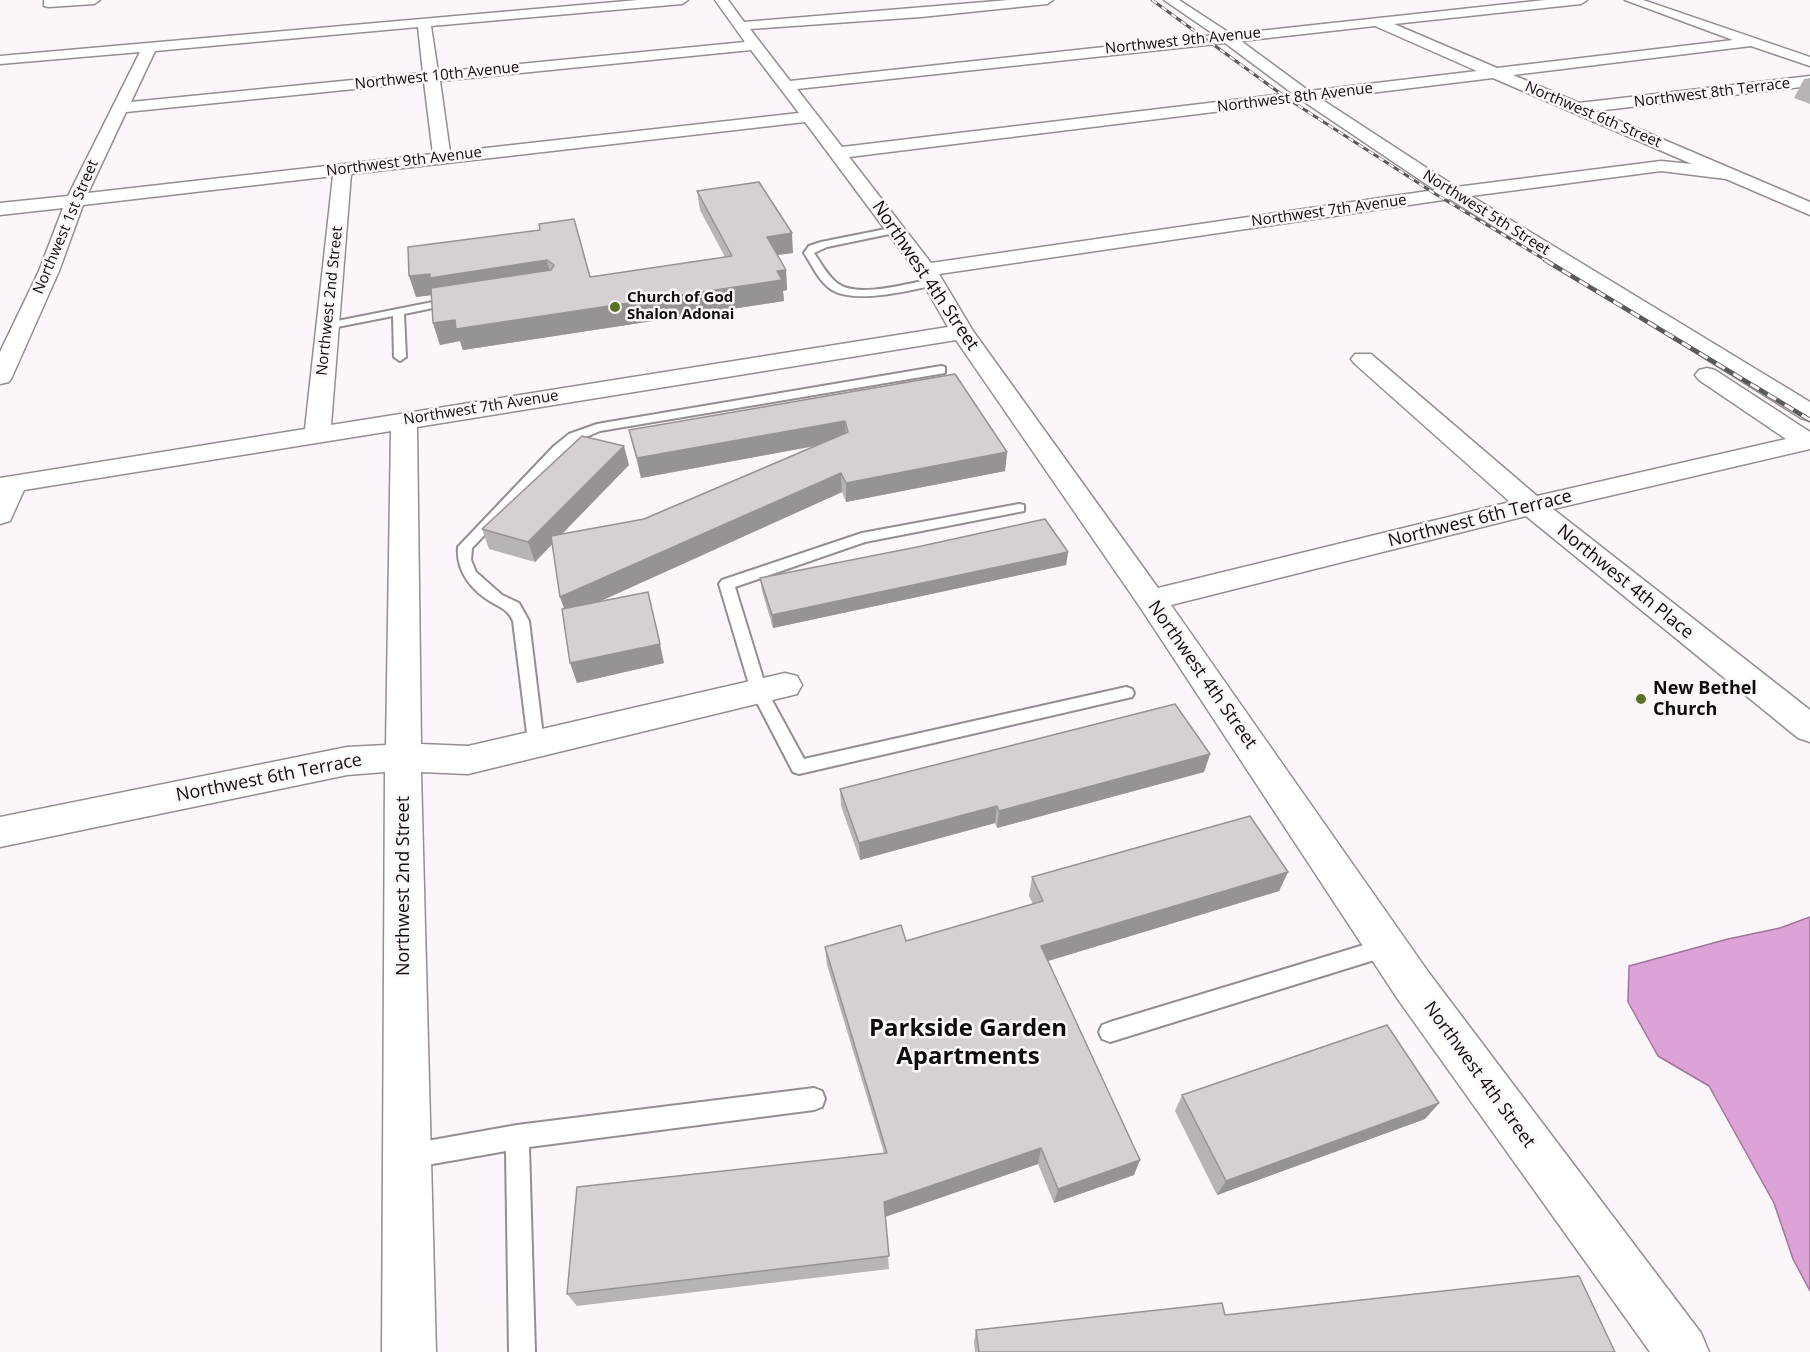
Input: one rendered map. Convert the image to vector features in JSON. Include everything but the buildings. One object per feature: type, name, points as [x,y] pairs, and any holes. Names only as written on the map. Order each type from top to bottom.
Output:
[{"type":"street","points":[[48,3],[94,0]]},
{"type":"street","points":[[0,60],[369,22],[424,21],[547,6],[682,0]]},
{"type":"street","name":"Northwest 4th Street","points":[[721,0],[930,276],[962,332],[1150,600],[1387,947],[1682,1352]]},
{"type":"street","points":[[741,26],[921,13],[1047,0]]},
{"type":"street","name":"Northwest 5th Street","points":[[1170,0],[1225,36],[1307,97],[1453,193],[1810,413]]},
{"type":"street","name":"Northwest 9th Avenue","points":[[785,86],[1225,36],[1581,0]]},
{"type":"street","points":[[1631,0],[1810,62]]},
{"type":"street","points":[[424,21],[442,157]]},
{"type":"street","name":"Northwest 6th Street","points":[[1376,21],[1807,205]]},
{"type":"street","name":"Northwest 8th Avenue","points":[[839,153],[1752,42]]},
{"type":"street","name":"Northwest 1st Street","points":[[0,377],[49,271],[75,200],[151,45]]},
{"type":"street","name":"Northwest 10th Avenue","points":[[120,108],[755,45]]},
{"type":"street","name":"Northwest 8th Terrace","points":[[1577,108],[1810,81]]},
{"type":"street","name":"Northwest 9th Avenue","points":[[0,209],[808,117]]},
{"type":"street","name":"Northwest 7th Avenue","points":[[930,276],[1453,193],[1661,166],[1734,175]]},
{"type":"street","name":"Northwest 2nd Street","points":[[317,434],[343,169]]},
{"type":"street","name":"Northwest 5th Street","points":[[1427,197],[1591,299],[1809,442]]},
{"type":"street","name":"Northwest 7th Avenue","points":[[6,485],[962,332]]},
{"type":"street","name":"Northwest 4th Place","points":[[1363,359],[1531,506],[1810,729]]},
{"type":"street","name":"Northwest 2nd Street","points":[[404,421],[403,758],[409,1352]]},
{"type":"street","name":"Northwest 6th Terrace","points":[[1150,600],[1531,506],[1809,442]]},
{"type":"street","points":[[0,515],[6,485]]},
{"type":"street","name":"Northwest 6th Terrace","points":[[0,832],[347,761],[403,758],[468,760],[772,688]]},
{"type":"lane","points":[[896,230],[825,244],[813,248],[809,253],[835,287],[846,291],[863,292],[930,276]]},
{"type":"lane","points":[[327,326],[398,314],[415,307],[461,300]]},
{"type":"lane","points":[[398,314],[400,357]]},
{"type":"lane","points":[[536,744],[521,621],[514,607],[497,599],[469,574],[464,560],[465,547],[559,450],[574,437],[597,428],[941,370]]},
{"type":"lane","points":[[1019,508],[862,538],[801,561],[727,584],[772,688],[799,767],[1126,693]]},
{"type":"lane","points":[[1110,1032],[1387,947]]},
{"type":"lane","points":[[406,1157],[517,1137],[814,1099]]},
{"type":"lane","points":[[517,1137],[522,1352]]},
{"type":"shaded area","points":[[1810,917],[1810,1291],[1793,1259],[1774,1203],[1709,1086],[1658,1056],[1628,1002],[1629,966],[1728,939],[1780,928]]},
{"type":"railway","points":[[1152,0],[1288,99],[1437,195],[1547,261]]},
{"type":"railway","points":[[1545,260],[1810,420]]},
{"type":"place","name":"Church of God Shalon Adonai","points":[[615,307]]},
{"type":"place","name":"New Bethel Church","points":[[1641,699]]},
{"type":"district","name":"Parkside Garden Apartments","points":[[968,1043]]}]
